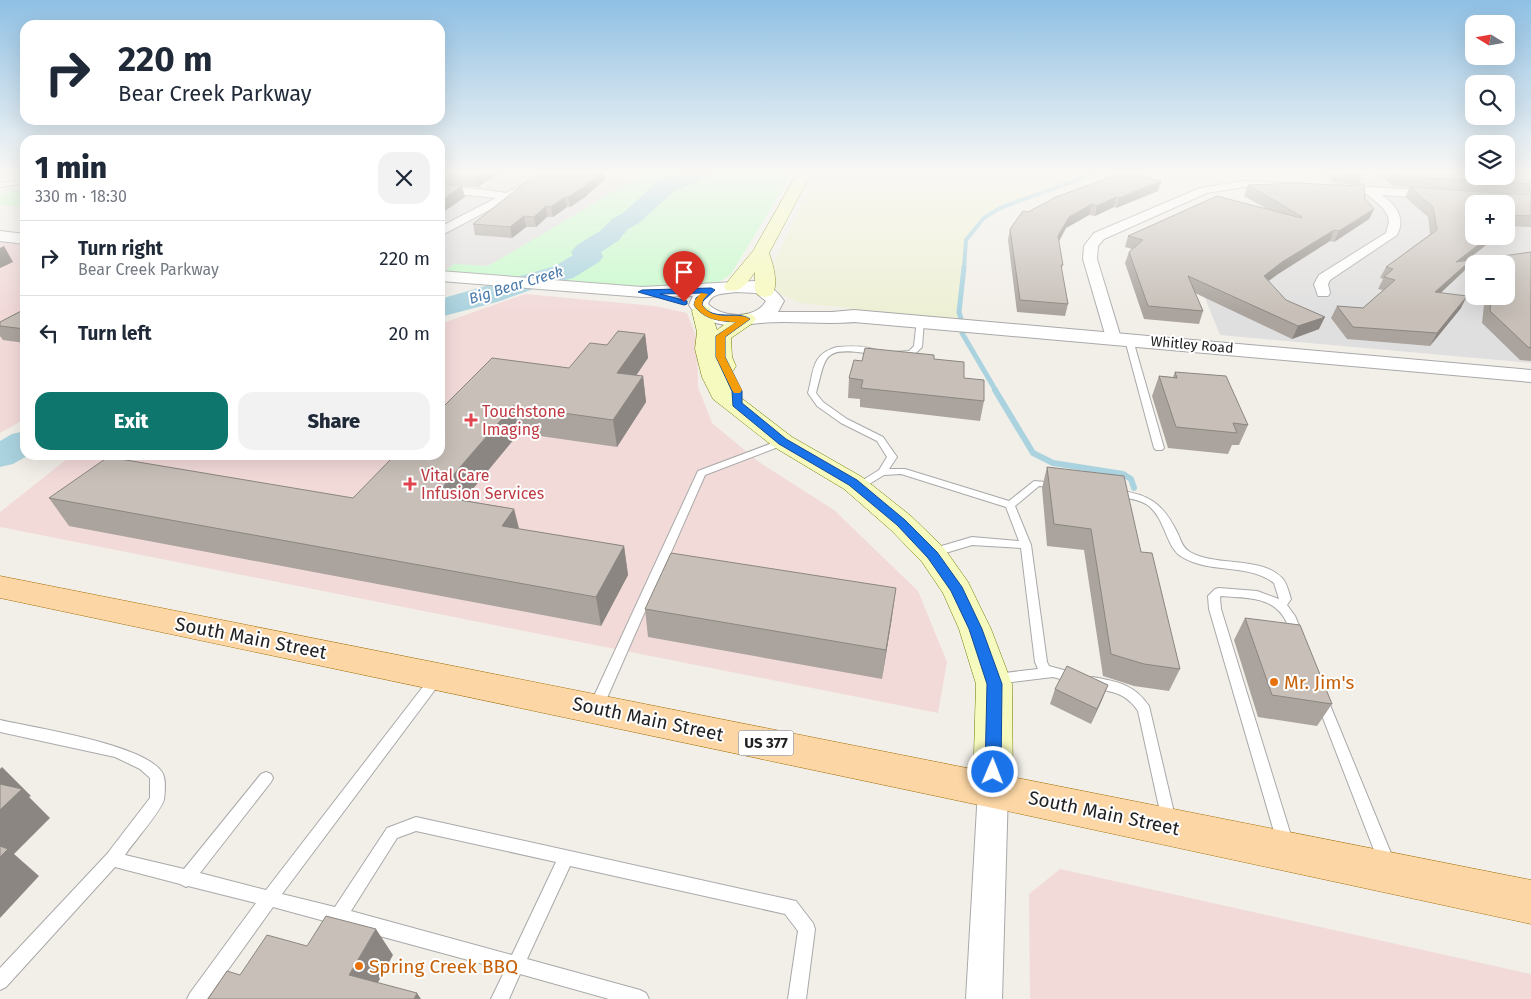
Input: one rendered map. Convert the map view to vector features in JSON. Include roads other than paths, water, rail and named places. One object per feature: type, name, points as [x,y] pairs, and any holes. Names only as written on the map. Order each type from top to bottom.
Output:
[{"type":"main road","points":[[733,286],[744,276],[750,264],[760,253],[779,219]]},
{"type":"main road","points":[[760,253],[770,296]]},
{"type":"main road","points":[[700,308],[707,332],[706,349],[713,377],[721,394],[737,404],[783,442],[870,479],[901,522],[931,554],[957,590],[976,629],[994,684],[992,790]]},
{"type":"main road","points":[[737,404],[737,391],[721,357],[721,336],[752,318]]},
{"type":"main road","name":"South Main Street","points":[[0,587],[596,708],[1531,902]]},
{"type":"street","points":[[445,229],[466,219]]},
{"type":"street","points":[[1121,339],[1090,258],[1091,246],[1099,236],[1139,219]]},
{"type":"street","points":[[1323,293],[1321,284],[1324,278],[1391,235],[1396,228],[1395,219]]},
{"type":"street","points":[[0,236],[20,238]]},
{"type":"street","points":[[445,276],[554,287],[642,292]]},
{"type":"street","name":"Whitley Road","points":[[642,292],[711,290],[745,286],[770,296],[854,316]]},
{"type":"street","points":[[700,308],[699,300],[711,290]]},
{"type":"street","name":"Whitley Road","points":[[642,292],[700,308],[720,318],[832,318],[854,316],[1531,376]]},
{"type":"street","points":[[752,318],[768,313],[773,307],[770,296]]},
{"type":"street","points":[[984,999],[992,790]]},
{"type":"lane","points":[[870,479],[892,456],[880,439],[844,421],[820,404],[812,393],[820,361],[826,353],[837,350],[911,353],[918,347],[920,321]]},
{"type":"lane","points":[[1121,339],[1159,448]]},
{"type":"lane","points":[[596,708],[701,473],[783,442]]},
{"type":"lane","points":[[870,479],[902,471],[1010,505],[1026,545],[1041,662],[1044,670],[1126,689],[1138,699],[1144,710],[1170,827]]},
{"type":"lane","points":[[1010,505],[1037,483],[1065,486]]},
{"type":"lane","points":[[1102,491],[1130,494],[1154,503],[1164,516],[1182,552],[1193,559],[1232,564],[1265,572],[1272,576],[1279,581],[1284,593],[1285,599],[1280,605]]},
{"type":"lane","points":[[931,554],[972,541],[1026,545]]},
{"type":"lane","points":[[1288,851],[1215,609],[1214,596],[1219,592],[1253,594],[1280,605],[1288,614],[1303,651]]},
{"type":"lane","points":[[992,679],[1051,673]]},
{"type":"lane","points":[[196,999],[268,900],[439,676]]},
{"type":"lane","points":[[1318,688],[1391,873]]},
{"type":"lane","points":[[0,726],[117,752],[145,765],[157,776],[157,800],[112,859],[0,981]]},
{"type":"lane","points":[[186,879],[266,778]]},
{"type":"lane","points":[[339,916],[392,833],[416,824],[790,907],[807,929],[797,999]]},
{"type":"lane","points":[[500,999],[566,857]]},
{"type":"lane","points":[[112,859],[268,900],[339,916],[640,999]]},
{"type":"waterway","name":"Big Bear Creek","points":[[445,307],[564,272],[590,257],[590,255],[584,252],[586,250],[609,236],[620,224],[630,219]]},
{"type":"waterway","points":[[964,268],[966,240],[983,219]]},
{"type":"waterway","points":[[961,319],[959,312],[964,267]]},
{"type":"waterway","points":[[962,333],[996,391]]},
{"type":"waterway","points":[[995,390],[1033,453],[1053,463],[1123,474],[1131,479],[1134,488]]},
{"type":"waterway","name":"Big Bear Creek","points":[[0,456],[20,445]]},
{"type":"place","name":"Touchstone Imaging","points":[[471,420]]},
{"type":"place","name":"Vital Care Infusion Services","points":[[410,484]]},
{"type":"place","name":"Mr. Jim's","points":[[1274,682]]},
{"type":"place","name":"Spring Creek BBQ","points":[[359,966]]}]
